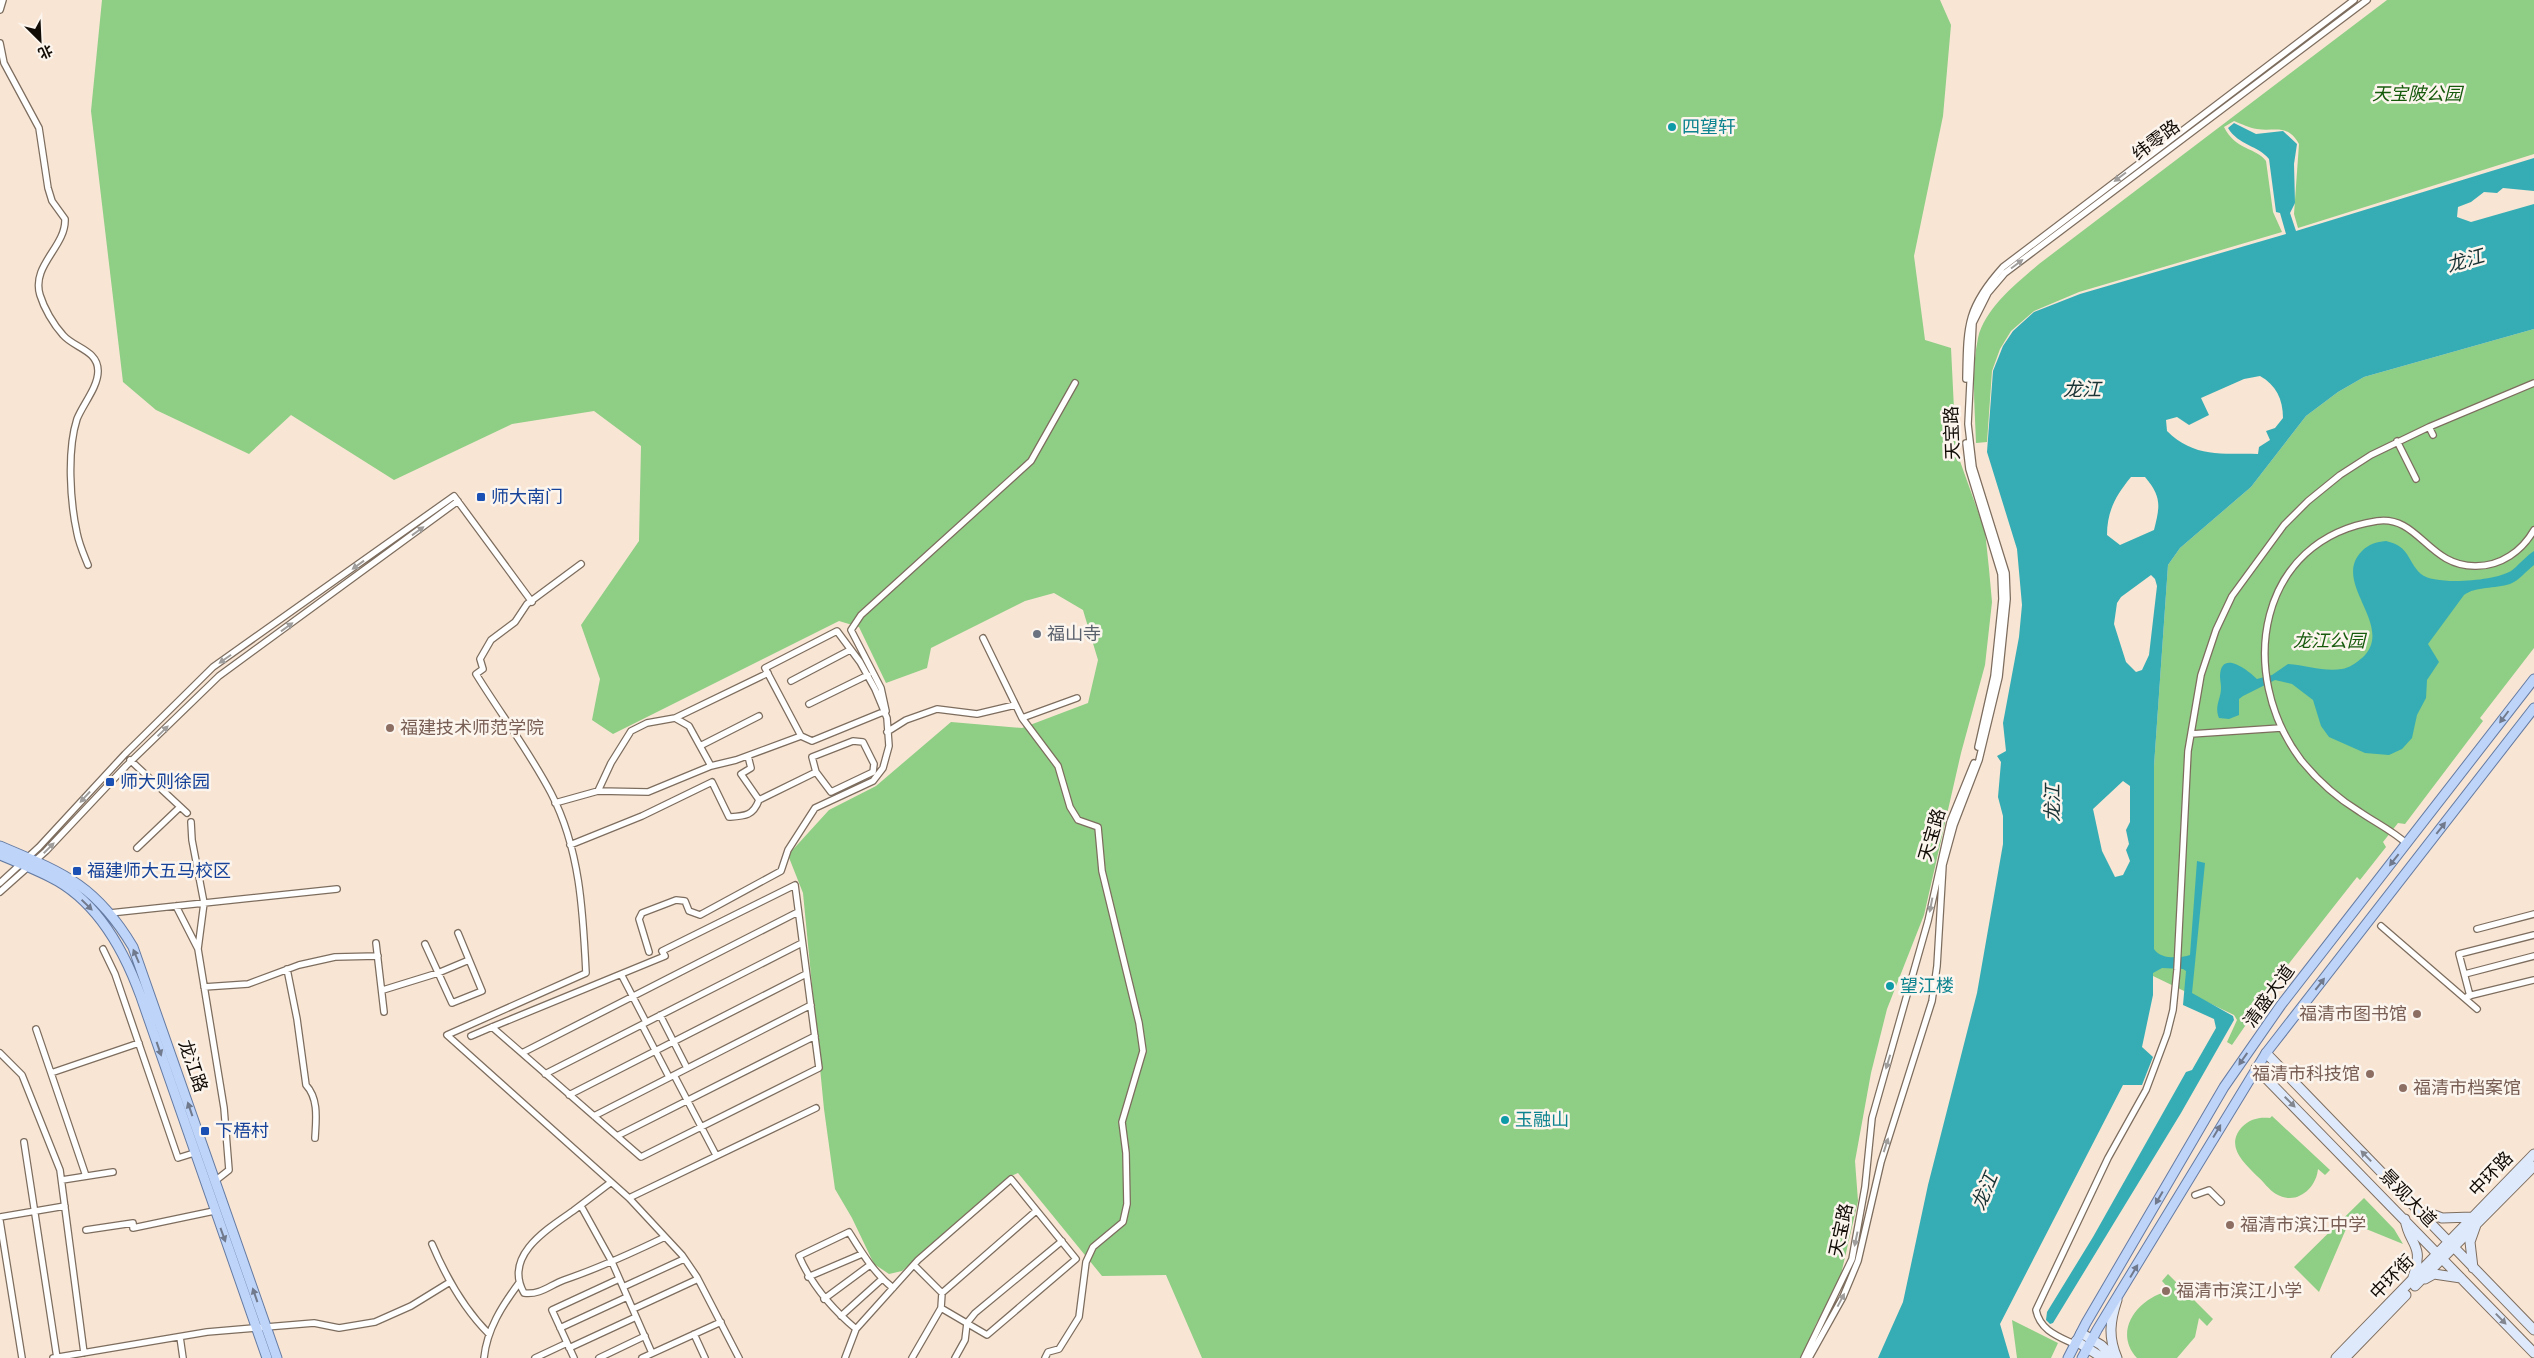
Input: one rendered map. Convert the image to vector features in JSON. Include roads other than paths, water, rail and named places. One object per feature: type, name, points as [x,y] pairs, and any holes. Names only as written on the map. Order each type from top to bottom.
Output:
[{"type":"main road","name":"清盛大道","points":[[2068,1358],[2077,1339],[2224,1087],[2281,1005],[2534,679]]},
{"type":"main road","name":"清盛大道","points":[[2082,1358],[2266,1053],[2534,708]]},
{"type":"main road","name":"龙江路","points":[[0,846],[51,877],[87,904],[100,918],[124,955],[135,979],[214,1211],[261,1328],[277,1358]]},
{"type":"main road","name":"龙江路","points":[[0,855],[59,871],[78,883],[110,912],[133,947],[142,968],[215,1180],[261,1328],[267,1358]]},
{"type":"street","points":[[0,10],[3,0]]},
{"type":"street","name":"纬零路","points":[[1974,313],[1987,284],[2003,267],[2354,0]]},
{"type":"street","name":"纬零路","points":[[1974,313],[2005,273],[2367,0]]},
{"type":"street","points":[[0,43],[4,63],[39,128],[48,188],[52,201],[65,219],[63,234],[40,272],[38,279],[40,296],[63,336],[92,355],[98,369],[97,377],[78,419],[73,439],[72,476],[77,533],[88,565]]},
{"type":"street","name":"天宝路","points":[[1804,1358],[1852,1259],[1865,1187],[1872,1118],[1928,921],[1950,822],[1976,759],[1994,676],[2002,599],[2001,574],[1969,469],[1966,440],[1967,340],[1974,313]]},
{"type":"street","name":"天宝路","points":[[1809,1358],[1850,1283],[1858,1260],[1880,1162],[1932,1000],[1938,966],[1943,865],[1954,825],[1979,760],[1999,677],[2007,599],[2006,573],[1973,468],[1968,424],[1971,339],[1974,313]]},
{"type":"street","points":[[650,952],[639,918],[642,913],[676,900],[685,901],[689,911],[700,915],[781,871],[788,850],[815,808],[873,781],[884,768],[889,746],[887,718],[881,688],[851,630],[861,615],[1031,461],[1075,383]]},
{"type":"street","points":[[2116,1358],[2090,1344],[2044,1329],[2039,1322],[2036,1310],[2108,1158],[2135,1111],[2157,1064],[2173,1010],[2178,956],[2186,775],[2196,701],[2208,654],[2224,611],[2248,572],[2284,525],[2317,493],[2361,461],[2397,442],[2429,426],[2534,383]]},
{"type":"street","points":[[2429,426],[2433,435]]},
{"type":"street","points":[[2397,442],[2416,480]]},
{"type":"street","points":[[0,892],[125,754],[213,668],[454,496],[532,602]]},
{"type":"street","points":[[0,883],[28,862],[219,676],[458,501]]},
{"type":"street","points":[[2407,844],[2322,784],[2301,759],[2281,728],[2268,696],[2264,637],[2278,593],[2302,556],[2335,534],[2361,524],[2387,520],[2414,531],[2429,548],[2444,558],[2461,565],[2474,566],[2494,564],[2512,555],[2527,541],[2534,530]]},
{"type":"street","points":[[581,564],[532,602],[526,604],[515,622],[491,640],[480,659],[483,669],[476,674],[555,803],[570,845],[580,892],[586,974],[447,1035],[610,1183],[629,1198],[684,1258],[698,1279],[739,1358]]},
{"type":"street","points":[[884,712],[812,741],[801,736],[765,668],[837,631],[868,675],[887,718]]},
{"type":"street","points":[[983,638],[1022,718],[1058,766],[1070,807],[1078,820],[1098,827],[1102,871],[1139,1023],[1143,1051],[1122,1122],[1126,1153],[1127,1204],[1122,1222],[1093,1247],[1086,1262],[1079,1317],[1059,1349],[1048,1352],[1045,1358]]},
{"type":"street","points":[[792,681],[850,650]]},
{"type":"street","points":[[598,791],[611,763],[631,731],[647,723],[675,718],[768,673]]},
{"type":"street","points":[[809,704],[868,675]]},
{"type":"street","points":[[1022,718],[1077,698]]},
{"type":"street","points":[[887,732],[906,720],[937,709],[977,714],[1015,705]]},
{"type":"street","points":[[700,746],[759,716]]},
{"type":"street","points":[[675,718],[689,726],[711,766]]},
{"type":"street","points":[[2192,734],[2281,728]]},
{"type":"street","points":[[555,803],[598,791],[648,792],[711,766],[748,756],[801,736]]},
{"type":"street","points":[[853,741],[863,742],[874,764],[872,772],[831,792],[816,772],[812,757],[853,741]]},
{"type":"street","points":[[125,754],[187,813]]},
{"type":"street","points":[[748,756],[751,768],[741,774],[759,800]]},
{"type":"street","points":[[570,845],[642,816],[712,782],[729,816],[749,815],[755,810],[759,800],[816,772]]},
{"type":"street","points":[[138,848],[180,807]]},
{"type":"street","points":[[191,822],[192,840],[204,903],[198,949],[224,1108],[230,1159],[230,1170],[215,1180]]},
{"type":"street","points":[[471,1036],[492,1027],[665,956],[662,951],[795,885],[819,1068],[641,1157],[492,1027]]},
{"type":"street","points":[[110,912],[337,889]]},
{"type":"street","points":[[176,906],[198,949]]},
{"type":"street","points":[[522,1053],[798,912]]},
{"type":"street","points":[[2477,929],[2534,914]]},
{"type":"street","points":[[2381,926],[2477,1009]]},
{"type":"street","points":[[425,944],[452,1003],[482,991],[458,933]]},
{"type":"street","points":[[2470,996],[2459,954],[2534,935]]},
{"type":"street","points":[[545,1074],[802,942]]},
{"type":"street","points":[[376,943],[383,990],[384,1012]]},
{"type":"street","points":[[103,949],[115,974],[178,1158],[194,1153]]},
{"type":"street","points":[[204,987],[243,985],[287,969],[335,957],[378,956]]},
{"type":"street","points":[[2464,974],[2534,956]]},
{"type":"street","points":[[383,990],[438,973],[469,960]]},
{"type":"street","points":[[287,969],[297,1019],[306,1086],[314,1093],[315,1138]]},
{"type":"street","points":[[621,974],[656,1051],[688,1100],[716,1155]]},
{"type":"street","points":[[569,1095],[806,974]]},
{"type":"street","points":[[2464,997],[2534,980]]},
{"type":"street","points":[[594,1116],[810,1005]]},
{"type":"street","points":[[660,1015],[687,1068]]},
{"type":"street","points":[[36,1029],[86,1176]]},
{"type":"street","points":[[617,1136],[814,1036]]},
{"type":"street","points":[[51,1073],[139,1043]]},
{"type":"street","points":[[0,1053],[22,1075],[60,1170],[84,1354]]},
{"type":"street","name":"景观大道","points":[[2266,1053],[2534,1330]]},
{"type":"street","name":"景观大道","points":[[2256,1068],[2405,1218],[2533,1356]]},
{"type":"street","points":[[629,1198],[816,1108]]},
{"type":"street","points":[[24,1142],[57,1358]]},
{"type":"street","name":"中环路","points":[[2474,1220],[2534,1154]]},
{"type":"street","name":"中环路","points":[[2474,1220],[2534,1166]]},
{"type":"street","points":[[62,1180],[113,1172]]},
{"type":"street","points":[[845,1358],[856,1329],[914,1265],[1011,1179],[1076,1259],[987,1335],[942,1308]]},
{"type":"street","points":[[610,1183],[538,1236],[526,1252],[518,1268],[519,1283],[524,1292],[534,1294],[612,1262],[665,1237]]},
{"type":"street","points":[[2195,1194],[2208,1190],[2221,1202]]},
{"type":"street","points":[[0,1216],[65,1206]]},
{"type":"street","points":[[580,1206],[612,1262],[652,1353]]},
{"type":"street","points":[[2417,1208],[2442,1218],[2474,1220],[2470,1242],[2473,1268]]},
{"type":"street","points":[[86,1230],[133,1223],[134,1228],[214,1211]]},
{"type":"street","points":[[942,1293],[1036,1211]]},
{"type":"street","points":[[2414,1228],[2425,1216]]},
{"type":"street","points":[[2405,1218],[2406,1229],[2416,1245],[2418,1256],[2414,1282]]},
{"type":"street","name":"中环街","points":[[2345,1358],[2474,1220]]},
{"type":"street","points":[[0,1221],[22,1358]]},
{"type":"street","points":[[856,1329],[824,1299],[808,1277],[799,1256],[849,1232],[862,1254],[882,1279],[893,1288]]},
{"type":"street","points":[[955,1358],[965,1340],[968,1323],[975,1313],[1062,1241]]},
{"type":"street","points":[[432,1244],[450,1282],[474,1319],[489,1334]]},
{"type":"street","points":[[808,1277],[862,1254]]},
{"type":"street","points":[[623,1287],[684,1258]]},
{"type":"street","points":[[824,1299],[870,1264]]},
{"type":"street","points":[[912,1358],[942,1308],[942,1293],[914,1265]]},
{"type":"street","points":[[2414,1282],[2434,1274],[2462,1279]]},
{"type":"street","points":[[574,1358],[552,1310],[619,1279]]},
{"type":"street","points":[[633,1309],[698,1279]]},
{"type":"street","points":[[841,1316],[882,1279]]},
{"type":"street","points":[[53,1358],[180,1338],[261,1328],[314,1323],[338,1328],[375,1322],[411,1306],[450,1282]]},
{"type":"street","name":"中环街","points":[[2336,1358],[2414,1282]]},
{"type":"street","points":[[484,1358],[489,1334],[504,1303],[519,1283]]},
{"type":"street","points":[[2479,1297],[2491,1286]]},
{"type":"street","points":[[2116,1358],[2111,1344],[2110,1330],[2119,1295]]},
{"type":"street","points":[[560,1328],[627,1297]]},
{"type":"street","points":[[535,1358],[636,1317]]},
{"type":"street","points":[[642,1358],[721,1322]]},
{"type":"street","points":[[694,1334],[705,1358]]},
{"type":"street","points":[[599,1358],[645,1336]]},
{"type":"street","points":[[180,1338],[183,1358]]},
{"type":"street","points":[[2090,1344],[2103,1358]]},
{"type":"street","points":[[660,1350],[664,1358]]},
{"type":"water","name":"龙江","points":[[2234,123],[2256,134],[2283,131],[2297,144],[2294,164],[2295,203],[2290,213],[2296,231],[2534,158],[2534,191],[2503,188],[2497,193],[2484,192],[2471,202],[2458,207],[2457,217],[2471,222],[2534,204],[2534,329],[2364,377],[2338,392],[2306,416],[2251,487],[2180,548],[2168,565],[2154,766],[2154,949],[2157,953],[2166,957],[2190,955],[2197,861],[2205,863],[2192,993],[2233,1016],[2234,1020],[2181,1113],[2053,1323],[2050,1324],[2046,1320],[2047,1312],[2093,1237],[2186,1072],[2192,1070],[2216,1028],[2214,1019],[2183,1005],[2186,971],[2183,969],[2162,968],[2153,973],[2153,995],[2142,1047],[2153,1057],[2142,1085],[2123,1085],[2000,1324],[2010,1358],[1878,1358],[1903,1302],[1928,1185],[1977,993],[2003,844],[2003,816],[1998,797],[2001,762],[1997,756],[2006,751],[2003,723],[2019,637],[2022,605],[2017,549],[1987,452],[1993,371],[2003,346],[2013,331],[2034,312],[2080,294],[2286,234],[2280,213],[2276,212],[2269,159],[2265,154],[2232,134],[2228,128]],"holes":[[[2260,376],[2266,380],[2278,393],[2282,405],[2283,418],[2275,428],[2266,431],[2270,440],[2259,447],[2258,454],[2198,450],[2177,440],[2167,431],[2166,420],[2177,417],[2189,425],[2209,415],[2201,398],[2244,379]],[[2131,477],[2145,477],[2157,496],[2158,514],[2154,530],[2120,545],[2107,535],[2107,526],[2113,504]],[[2151,575],[2155,579],[2157,586],[2149,655],[2142,670],[2136,672],[2126,662],[2114,624],[2117,603],[2121,597]],[[2123,781],[2130,786],[2130,822],[2126,830],[2129,844],[2126,850],[2130,861],[2123,875],[2115,877],[2102,851],[2093,809]]]},
{"type":"water","points":[[2386,541],[2404,550],[2421,574],[2428,578],[2451,581],[2479,580],[2503,574],[2511,571],[2534,551],[2534,565],[2514,582],[2504,586],[2474,590],[2464,595],[2428,644],[2439,662],[2427,680],[2426,698],[2417,715],[2412,738],[2402,749],[2389,755],[2365,753],[2329,737],[2321,726],[2313,700],[2292,684],[2275,680],[2239,699],[2239,715],[2229,719],[2219,718],[2217,710],[2221,692],[2220,676],[2225,664],[2236,664],[2257,679],[2272,675],[2288,664],[2335,670],[2347,668],[2362,658],[2371,646],[2372,632],[2353,577],[2354,563],[2367,547]]},
{"type":"place","name":"四望轩","points":[[1672,127]]},
{"type":"place","name":"师大南门","points":[[481,497]]},
{"type":"place","name":"福山寺","points":[[1037,634]]},
{"type":"place","name":"福建技术师范学院","points":[[390,728]]},
{"type":"place","name":"师大则徐园","points":[[110,782]]},
{"type":"place","name":"福建师大五马校区","points":[[77,871]]},
{"type":"place","name":"望江楼","points":[[1890,986]]},
{"type":"place","name":"福清市图书馆","points":[[2417,1014]]},
{"type":"place","name":"福清市科技馆","points":[[2370,1074]]},
{"type":"place","name":"福清市档案馆","points":[[2403,1088]]},
{"type":"place","name":"玉融山","points":[[1505,1120]]},
{"type":"place","name":"下梧村","points":[[205,1131]]},
{"type":"place","name":"福清市滨江中学","points":[[2230,1225]]},
{"type":"place","name":"福清市滨江小学","points":[[2166,1291]]},
{"type":"park label","name":"天宝陂公园","points":[[2417,94]]},
{"type":"park label","name":"龙江公园","points":[[2329,641]]}]
